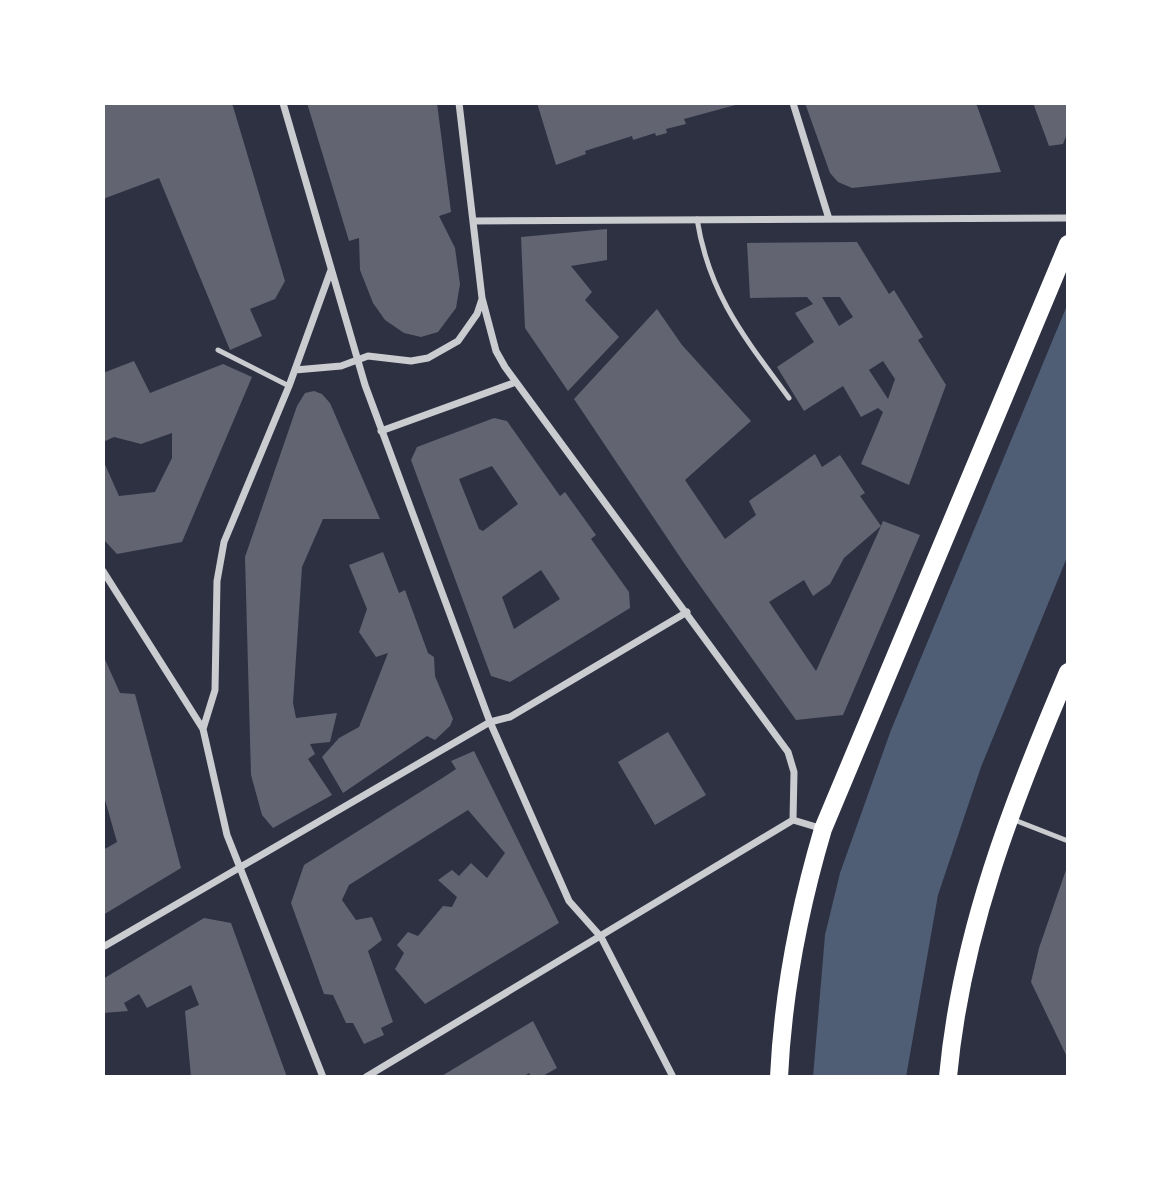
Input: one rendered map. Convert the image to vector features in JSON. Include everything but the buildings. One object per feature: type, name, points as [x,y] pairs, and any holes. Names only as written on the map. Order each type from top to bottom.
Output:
[{"type":"main road","points":[[779,1077],[790,965],[799,918],[823,829],[1068,244]]},
{"type":"main road","points":[[948,1077],[964,971],[983,894],[1008,817],[1068,672]]},
{"type":"street","points":[[283,103],[381,431],[490,722],[569,901],[601,937],[673,1077]]},
{"type":"street","points":[[459,103],[482,298],[496,351],[788,752],[794,772],[793,820]]},
{"type":"street","points":[[793,103],[829,219]]},
{"type":"street","points":[[474,220],[1068,218]]},
{"type":"street","points":[[203,729],[215,690],[217,582],[224,542],[289,386],[331,270]]},
{"type":"street","points":[[295,370],[341,366],[378,355],[411,361],[444,351],[469,329],[482,298]]},
{"type":"street","points":[[381,431],[516,382]]},
{"type":"street","points":[[103,571],[203,729],[221,813],[239,866],[323,1077]]},
{"type":"street","points":[[103,947],[490,722],[510,717],[687,612]]},
{"type":"street","points":[[366,1077],[793,820],[823,829]]},
{"type":"lane","points":[[697,219],[702,253],[711,280],[742,334],[789,398]]},
{"type":"lane","points":[[218,350],[289,386]]},
{"type":"lane","points":[[1008,817],[1068,841]]},
{"type":"water","points":[[1068,303],[1068,555],[981,767],[938,895],[906,1077],[813,1077],[825,935],[840,873],[891,730]]}]
